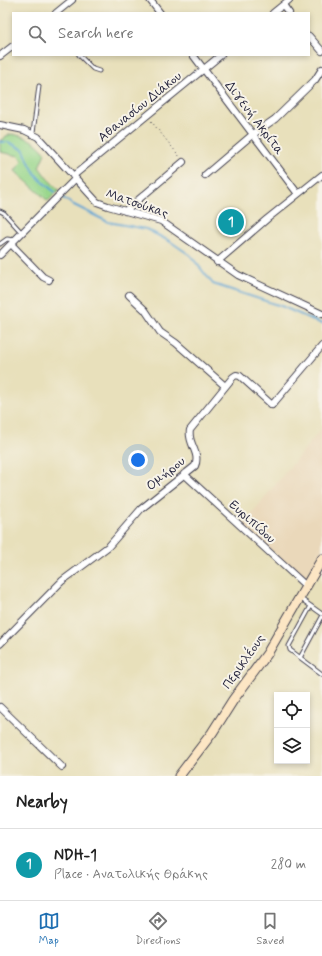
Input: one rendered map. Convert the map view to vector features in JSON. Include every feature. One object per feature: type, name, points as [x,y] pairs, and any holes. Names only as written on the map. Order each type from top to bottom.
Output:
[{"type":"street","points":[[57,12],[72,0]]},
{"type":"street","points":[[150,0],[159,12]]},
{"type":"street","points":[[274,12],[289,0]]},
{"type":"street","points":[[283,5],[288,12]]},
{"type":"street","points":[[310,37],[322,51]]},
{"type":"street","points":[[0,56],[12,47]]},
{"type":"street","name":"Διγενή Ακρίτα","points":[[194,56],[298,194]]},
{"type":"street","name":"Αθανασίου Διάκου","points":[[0,255],[74,177],[220,56]]},
{"type":"street","points":[[205,175],[252,135],[275,119],[315,80],[322,70]]},
{"type":"street","name":"Ματσούκας","points":[[0,125],[33,133],[44,142],[97,202],[124,211],[153,218],[165,223],[217,262],[238,275],[322,314]]},
{"type":"street","points":[[124,211],[183,162]]},
{"type":"street","points":[[217,262],[322,175]]},
{"type":"street","points":[[13,242],[43,278],[49,280]]},
{"type":"street","points":[[129,295],[144,310],[160,332],[176,343],[225,386]]},
{"type":"street","name":"Ομήρου","points":[[0,644],[62,581],[109,546],[141,509],[195,466],[197,460],[196,454],[189,440],[190,430],[233,377],[238,375],[272,405],[322,346]]},
{"type":"street","name":"Ευριπίδου","points":[[184,474],[306,586]]},
{"type":"street","name":"Περικλέους","points":[[179,776],[212,733],[233,700],[262,662],[322,558]]},
{"type":"street","points":[[0,707],[62,767]]},
{"type":"lane","points":[[80,56],[93,70],[99,71]]},
{"type":"lane","points":[[33,133],[39,86]]},
{"type":"lane","points":[[0,211],[22,233]]},
{"type":"lane","points":[[0,244],[7,239],[13,242]]},
{"type":"lane","points":[[300,598],[322,614]]},
{"type":"lane","points":[[311,606],[289,646],[290,650],[301,656],[322,674]]},
{"type":"lane","points":[[301,656],[322,617]]},
{"type":"path","points":[[146,116],[183,162]]},
{"type":"shaded area","points":[[322,428],[322,551],[307,576],[300,575],[242,525]]},
{"type":"green space","points":[[12,134],[31,140],[45,153],[39,167],[59,190],[48,201],[15,171],[22,161],[19,156],[0,152],[0,140],[3,140],[6,136]]},
{"type":"waterway","points":[[0,142],[8,142],[24,150],[35,174],[55,192]]},
{"type":"waterway","points":[[63,198],[108,222],[146,229],[171,242],[190,255],[213,284],[281,306],[322,324]]},
{"type":"place","name":"NDH-1","points":[[231,222]]}]
